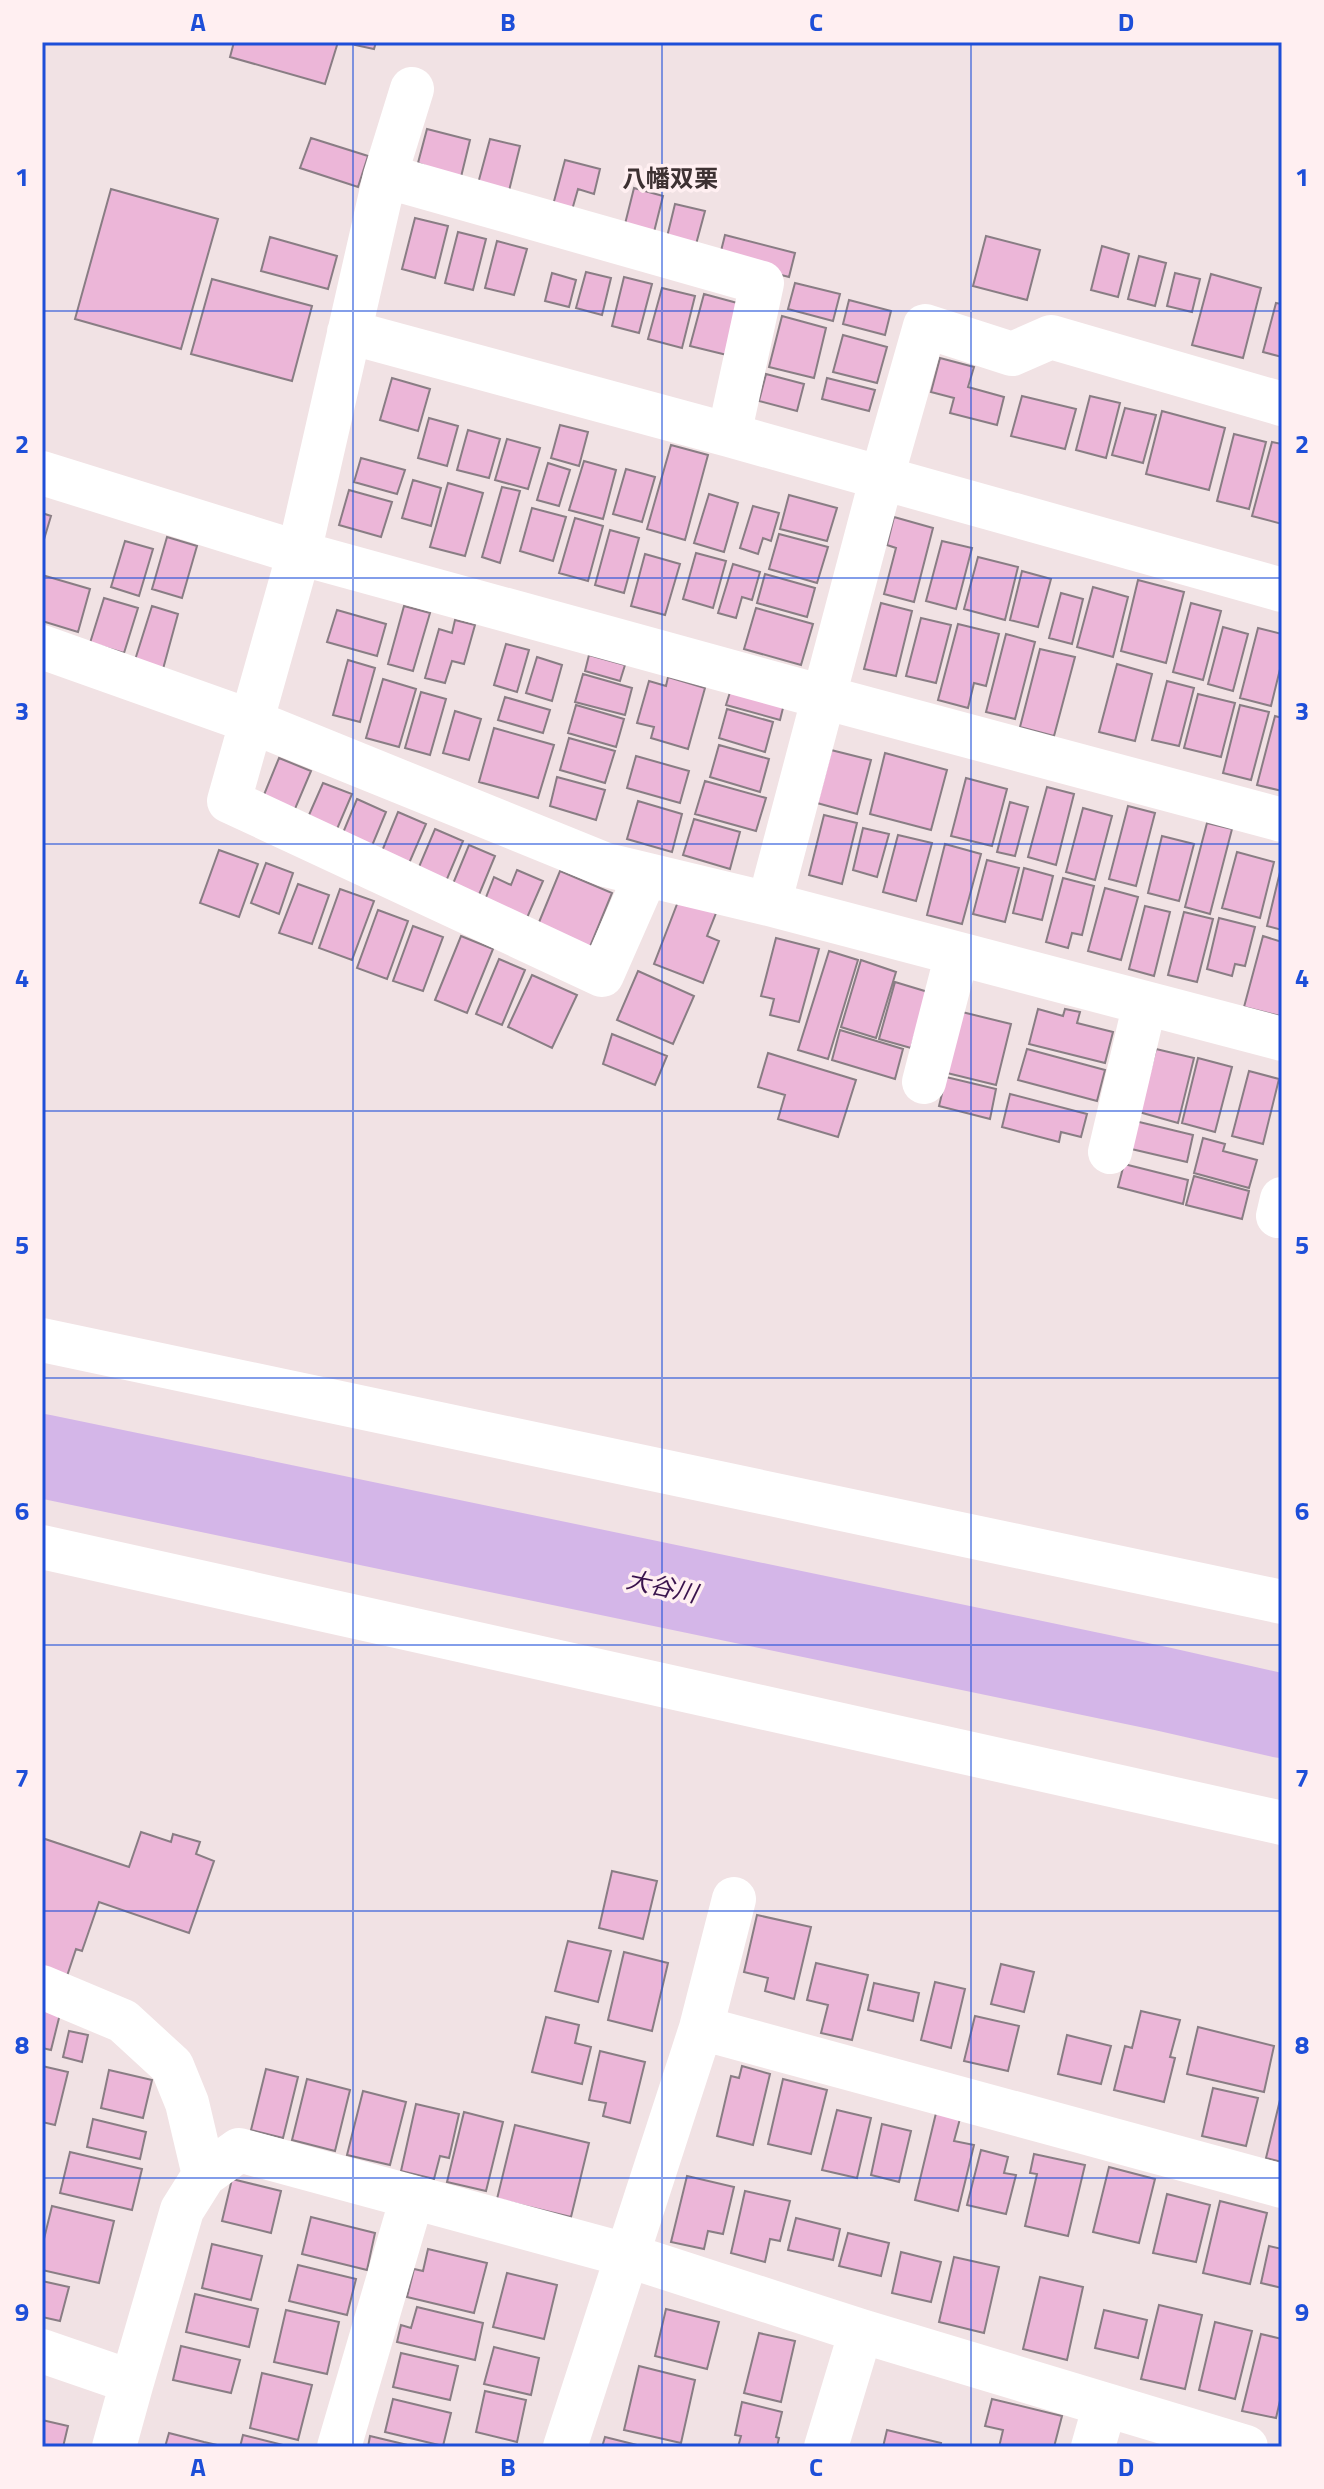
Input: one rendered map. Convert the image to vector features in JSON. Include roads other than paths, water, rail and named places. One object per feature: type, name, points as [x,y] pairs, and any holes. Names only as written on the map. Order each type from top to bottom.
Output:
[{"type":"street","points":[[412,89],[385,176],[299,553],[229,801],[602,975],[646,875]]},
{"type":"street","points":[[385,176],[762,283],[729,435]]},
{"type":"street","points":[[769,904],[925,326],[1012,354],[1051,337],[1282,404]]},
{"type":"street","points":[[349,332],[1282,590]]},
{"type":"street","points":[[42,473],[299,553],[1282,820]]},
{"type":"street","points":[[42,647],[253,722],[606,865],[769,904],[1282,1039]]},
{"type":"street","points":[[924,1082],[957,954]]},
{"type":"street","points":[[1110,1152],[1145,1003]]},
{"type":"street","points":[[42,1340],[1282,1602]]},
{"type":"street","points":[[42,1547],[1282,1823]]},
{"type":"street","points":[[565,2447],[701,2028],[734,1899]]},
{"type":"street","points":[[42,1987],[123,2021],[172,2066],[187,2103],[204,2175]]},
{"type":"street","points":[[701,2028],[1282,2186]]},
{"type":"street","points":[[114,2447],[182,2210],[204,2175],[239,2150],[626,2255],[861,2331],[1246,2447]]},
{"type":"street","points":[[339,2447],[412,2198]]},
{"type":"street","points":[[826,2447],[861,2331]]},
{"type":"street","points":[[42,2351],[132,2382]]},
{"type":"street","points":[[1093,2447],[1105,2405]]},
{"type":"waterway","name":"大谷川","points":[[42,1456],[1282,1716]]},
{"type":"district","name":"八幡双栗","points":[[670,178]]}]
